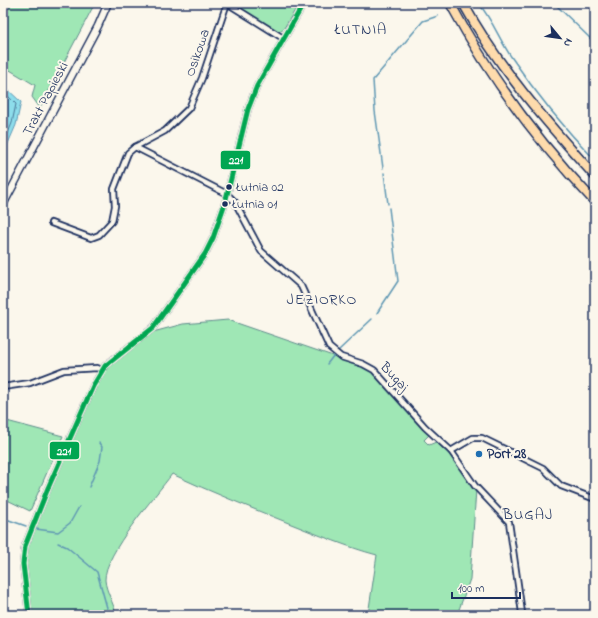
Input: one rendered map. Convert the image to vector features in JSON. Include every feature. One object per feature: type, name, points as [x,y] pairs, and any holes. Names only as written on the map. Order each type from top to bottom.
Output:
[{"type":"highway","points":[[450,3],[466,32],[517,110],[540,140],[595,202]]},
{"type":"highway","points":[[463,3],[497,58],[515,82],[554,131],[595,176]]},
{"type":"street","name":"Trakt Papieski","points":[[3,205],[88,46],[108,3]]},
{"type":"street","name":"Osikowa","points":[[51,223],[90,238],[107,228],[112,221],[114,211],[114,188],[128,153],[135,147],[165,131],[189,108],[200,83],[228,3],[283,38]]},
{"type":"street","points":[[29,615],[23,564],[25,546],[48,488],[102,370],[119,354],[153,328],[205,254],[213,238],[227,194],[248,109],[257,86],[304,3]]},
{"type":"street","points":[[135,147],[227,194]]},
{"type":"street","name":"Bugaj","points":[[227,194],[235,202],[261,251],[301,286],[330,347],[341,357],[363,364],[374,370],[425,427],[451,451],[475,486],[509,522],[522,613]]},
{"type":"street","points":[[3,388],[30,383],[64,370],[97,368],[102,370]]},
{"type":"street","points":[[451,451],[473,438],[482,438],[543,468],[561,486],[595,499]]},
{"type":"green space","points":[[3,3],[95,3],[40,108],[32,97],[35,85],[3,66]]},
{"type":"green space","points":[[231,3],[291,3],[297,7],[284,28],[278,32]]},
{"type":"green space","points":[[228,320],[365,367],[373,372],[429,435],[424,440],[429,445],[436,442],[457,462],[476,489],[470,579],[457,615],[368,615],[377,555],[344,545],[231,500],[172,474],[132,525],[113,555],[107,569],[105,580],[116,615],[32,615],[26,562],[28,546],[55,478],[101,377],[115,361],[153,332],[183,324]]},
{"type":"green space","points":[[3,420],[63,436],[30,511],[3,498]]},
{"type":"water","points":[[3,85],[21,102],[16,125],[3,155]]},
{"type":"waterway","points":[[554,3],[595,43]]},
{"type":"waterway","points":[[479,4],[531,85],[562,124],[595,160]]},
{"type":"waterway","points":[[383,168],[375,111],[373,80],[423,21],[438,16]]},
{"type":"waterway","points":[[384,173],[388,204]]},
{"type":"waterway","points":[[377,313],[398,281],[389,208]]},
{"type":"waterway","points":[[339,350],[372,319]]},
{"type":"waterway","points":[[327,364],[334,355]]},
{"type":"waterway","points":[[89,487],[100,461],[102,447],[99,443]]},
{"type":"waterway","points":[[36,529],[58,532],[70,523],[79,507]]},
{"type":"waterway","points":[[3,518],[26,526]]},
{"type":"waterway","points":[[58,543],[67,547],[97,572],[109,615]]},
{"type":"transit line","name":"221","points":[[29,615],[23,564],[25,546],[48,488],[93,386],[105,366],[153,328],[205,254],[213,238],[225,203],[248,109],[257,86],[304,3]]},
{"type":"place","name":"Łutnia 02","points":[[229,187]]},
{"type":"place","name":"Łutnia 01","points":[[225,204]]},
{"type":"place","name":"Port 28","points":[[479,454]]},
{"type":"district","name":"ŁUTNIA","points":[[361,30]]},
{"type":"district","name":"JEZIORKO","points":[[322,300]]},
{"type":"district","name":"BUGAJ","points":[[528,515]]}]
